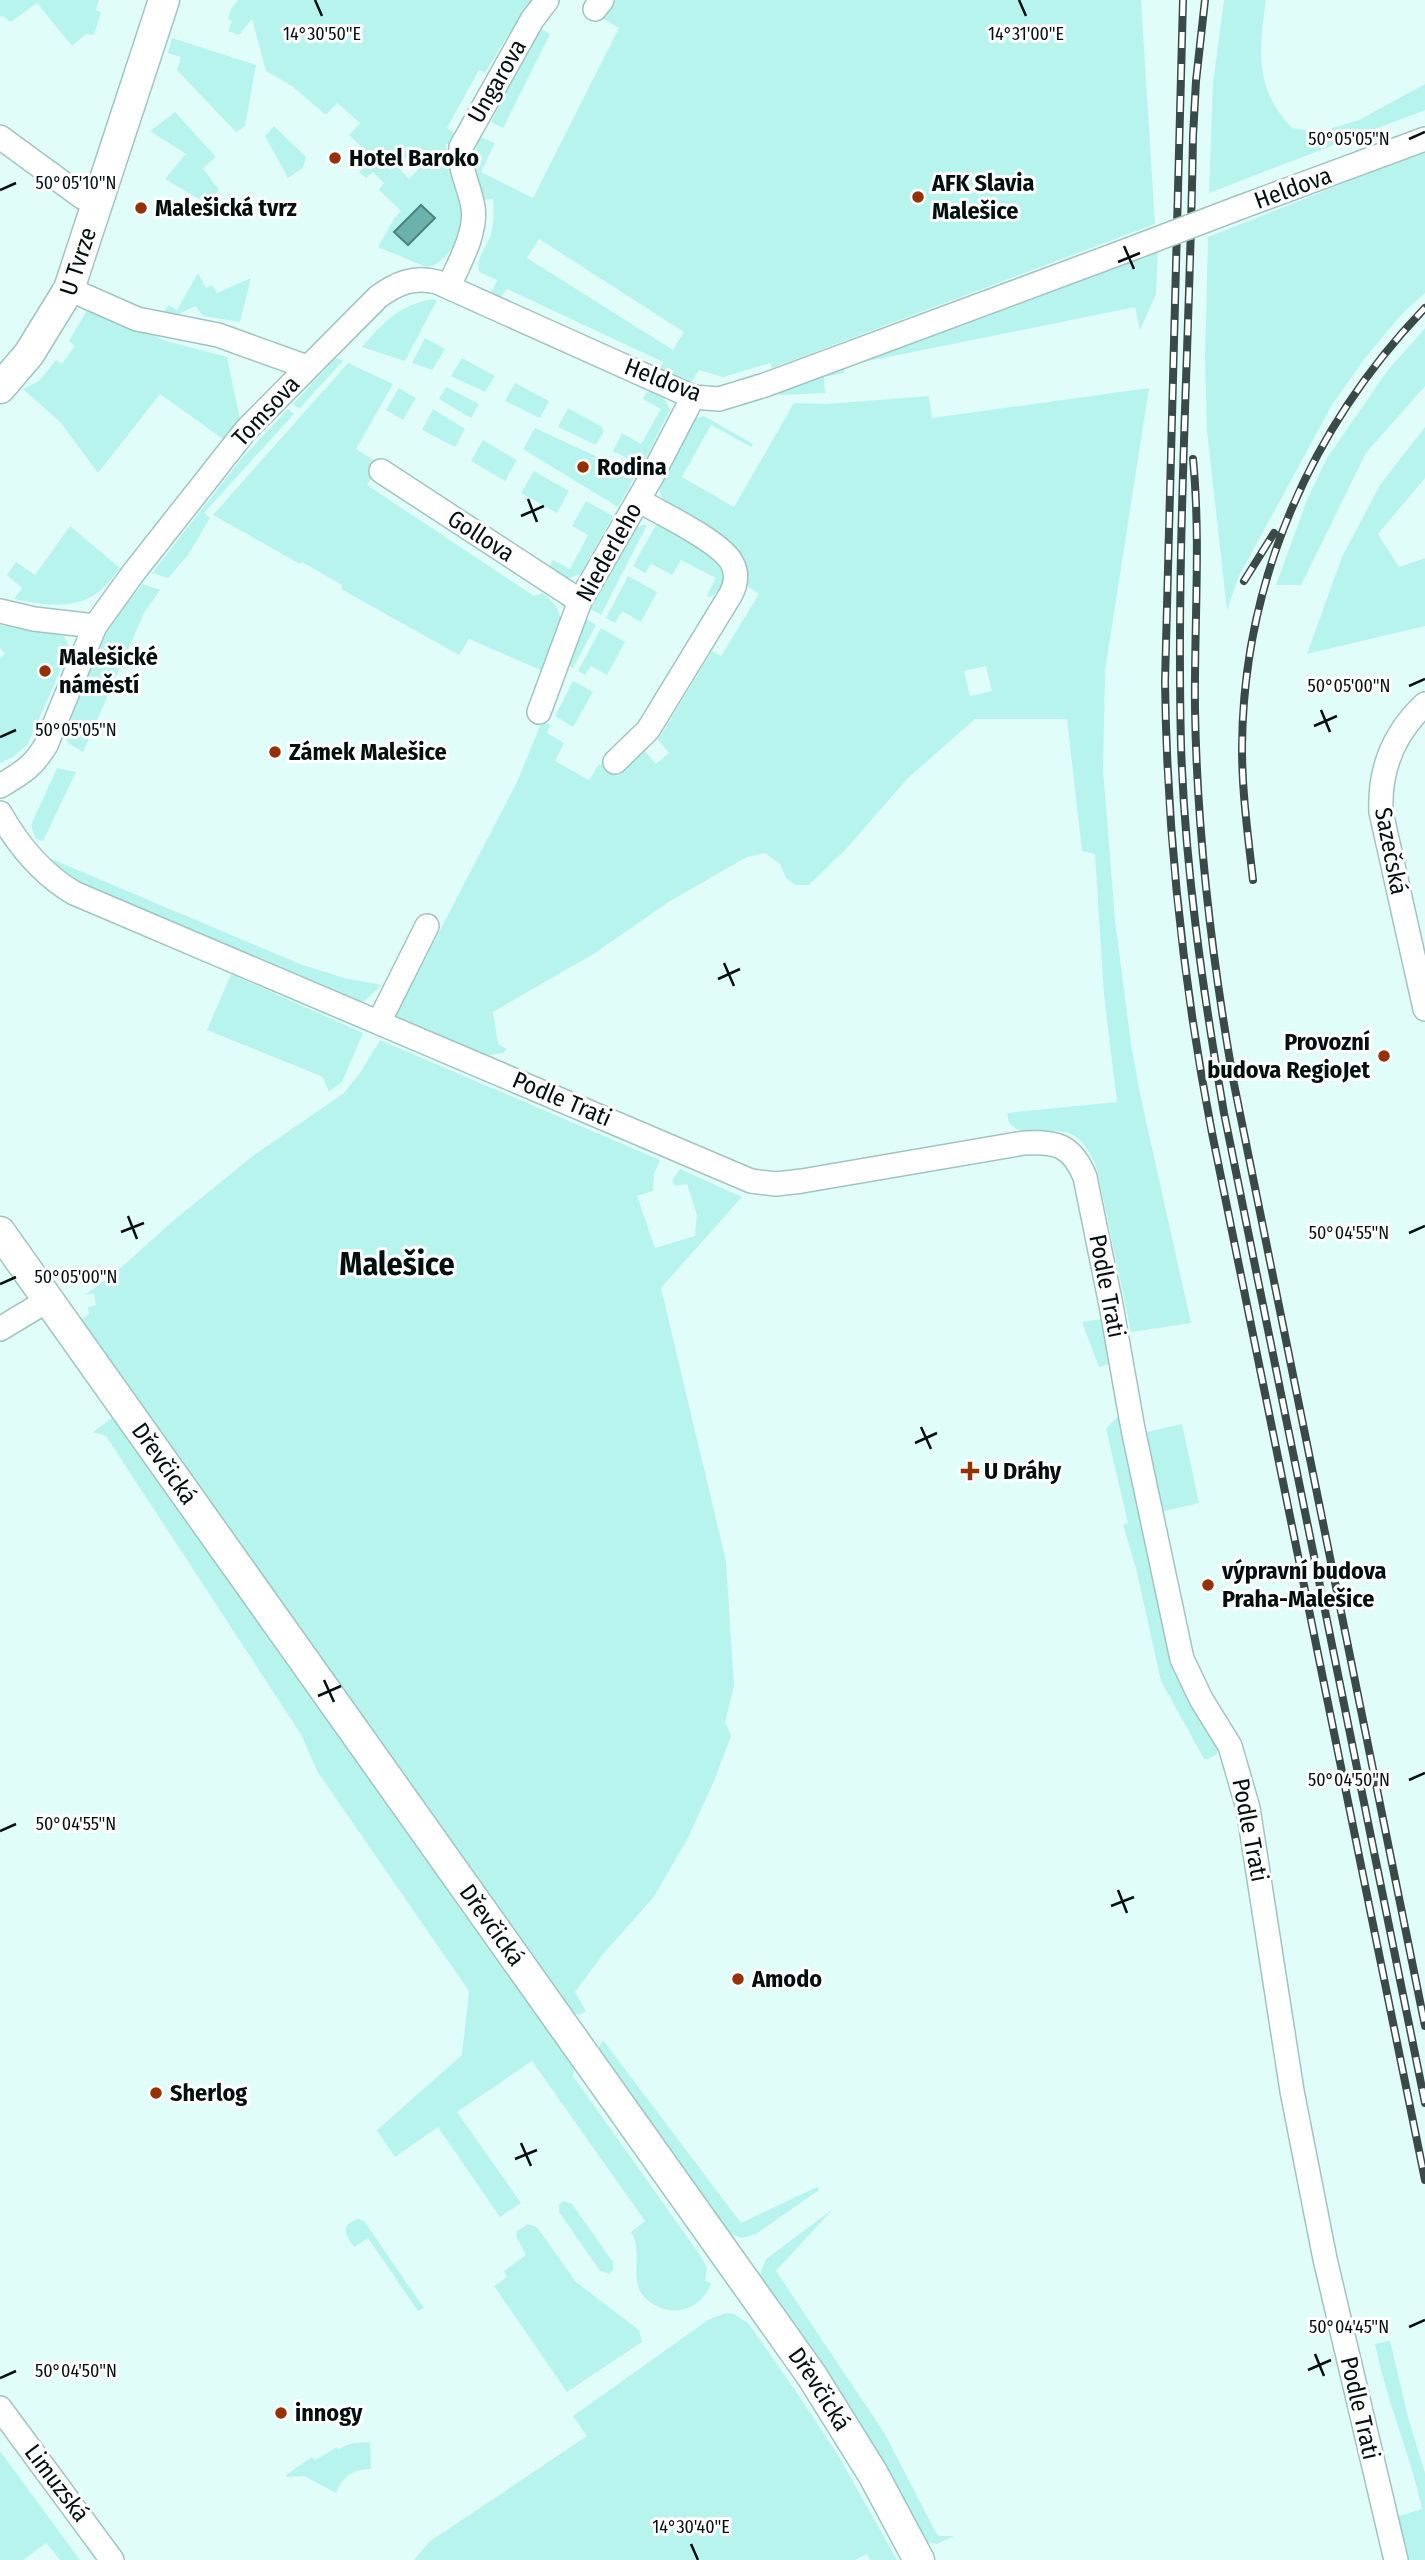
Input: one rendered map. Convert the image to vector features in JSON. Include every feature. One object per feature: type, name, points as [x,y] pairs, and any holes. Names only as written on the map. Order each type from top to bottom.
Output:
[{"type":"main road","name":"U Tvrze","points":[[0,387],[29,354],[69,289],[164,0]]},
{"type":"main road","points":[[5,1251],[50,1300]]},
{"type":"main road","name":"Dřevčická","points":[[50,1300],[812,2376],[873,2474],[919,2560]]},
{"type":"street","name":"Ungarova","points":[[449,286],[471,231],[474,215],[461,164],[461,147],[532,20],[547,0]]},
{"type":"street","points":[[0,137],[82,197],[99,202]]},
{"type":"street","name":"Heldova","points":[[307,367],[389,289],[415,279],[426,279],[449,286],[692,397],[719,399],[765,385],[1425,139]]},
{"type":"street","name":"Tomsova","points":[[69,289],[137,319],[218,335],[307,367],[246,430],[95,626]]},
{"type":"street","name":"Niederleho","points":[[539,712],[580,601],[638,500],[692,397]]},
{"type":"street","name":"Gollova","points":[[382,471],[580,601]]},
{"type":"street","points":[[615,762],[648,730],[731,594],[736,579],[732,563],[722,550],[638,500]]},
{"type":"street","points":[[0,611],[34,619],[95,626],[88,648],[41,753],[31,767],[0,786]]},
{"type":"street","name":"Sazečská","points":[[1425,704],[1409,718],[1393,745],[1384,766],[1380,789],[1381,812],[1425,1009]]},
{"type":"street","name":"Podle Trati","points":[[0,813],[27,854],[74,893],[751,1181],[776,1184],[802,1181],[1024,1143],[1054,1144],[1064,1147],[1076,1158],[1085,1177],[1133,1429],[1182,1658],[1200,1699],[1230,1746],[1241,1777],[1292,2091],[1323,2246],[1396,2560]]},
{"type":"street","points":[[379,1022],[427,926]]},
{"type":"street","points":[[0,1329],[50,1300]]},
{"type":"street","name":"Limuzská","points":[[0,2408],[112,2560]]},
{"type":"shaded area","points":[[0,0],[99,0],[96,10],[101,12],[94,35],[86,34],[72,46],[37,3],[11,22],[0,17]]},
{"type":"shaded area","points":[[238,0],[534,0],[485,73],[479,70],[447,128],[456,135],[453,143],[446,144],[445,157],[450,158],[462,206],[462,217],[456,240],[439,262],[426,267],[378,247],[401,211],[379,190],[384,183],[373,172],[366,178],[359,172],[372,157],[349,135],[360,123],[337,103],[326,115],[292,86],[266,71],[252,19],[239,35],[228,31],[232,21],[228,19]],"holes":[[[412,152],[424,163],[409,179],[398,167]]]},
{"type":"shaded area","points":[[616,0],[1141,0],[1155,224],[772,368],[770,363],[723,377],[699,370],[691,382],[660,370],[663,362],[507,289],[501,297],[491,293],[497,280],[479,272],[480,258],[491,234],[494,212],[493,199],[484,200],[476,168],[475,153],[480,137],[495,143],[481,172],[533,198],[619,28],[602,18]],"holes":[[[539,239],[684,332],[673,350],[527,258]]]},
{"type":"shaded area","points":[[1224,0],[1266,0],[1261,52],[1265,83],[1280,113],[1292,128],[1320,132],[1359,120],[1425,84],[1425,110],[1209,193],[1213,83]]},
{"type":"shaded area","points":[[539,28],[550,34],[503,128],[491,122],[515,75],[513,72]]},
{"type":"shaded area","points":[[172,38],[256,65],[245,126],[236,132],[177,70],[181,57],[168,53]]},
{"type":"shaded area","points":[[175,112],[216,157],[203,168],[219,190],[206,203],[165,179],[186,154],[150,131]]},
{"type":"shaded area","points":[[274,126],[306,157],[303,168],[288,178],[265,136]]},
{"type":"shaded area","points":[[1425,151],[1425,293],[1402,314],[1365,358],[1332,405],[1239,576],[1227,610],[1207,431],[1205,358],[1208,237]]},
{"type":"shaded area","points":[[421,205],[435,218],[408,245],[394,232]]},
{"type":"shaded area","points":[[1158,249],[1156,294],[1140,330],[1135,307],[844,366],[844,373],[824,377],[825,393],[782,395],[767,390]]},
{"type":"shaded area","points":[[198,273],[206,288],[212,285],[217,293],[251,278],[240,322],[203,316],[195,306],[175,316],[162,314],[169,305],[177,310]]},
{"type":"shaded area","points":[[437,300],[405,361],[362,347],[393,316],[411,305]]},
{"type":"shaded area","points":[[90,305],[166,341],[227,357],[240,419],[223,439],[160,394],[98,473],[60,422],[23,389],[39,381],[56,360],[62,364],[75,346],[69,341]]},
{"type":"shaded area","points":[[1425,328],[1425,386],[1366,453],[1301,585],[1276,585],[1307,500],[1327,458],[1388,370]]},
{"type":"shaded area","points":[[425,338],[445,349],[432,370],[412,363]]},
{"type":"shaded area","points":[[336,358],[343,361],[299,409],[293,404]]},
{"type":"shaded area","points":[[462,358],[495,376],[485,392],[451,376]]},
{"type":"shaded area","points":[[348,363],[393,384],[356,449],[380,464],[367,485],[534,596],[542,593],[552,601],[558,610],[560,629],[545,672],[469,639],[459,655],[341,589],[342,585],[302,562],[300,564],[213,515]]},
{"type":"shaded area","points":[[515,383],[549,401],[540,418],[505,401]]},
{"type":"shaded area","points":[[446,387],[479,404],[471,418],[439,399]]},
{"type":"shaded area","points":[[399,388],[416,398],[403,420],[386,410]]},
{"type":"shaded area","points":[[1149,388],[1105,671],[1103,769],[1115,920],[1131,1044],[1191,1323],[1131,1332],[1097,1169],[1087,1149],[1076,1137],[1066,1132],[1032,1133],[1009,1123],[1007,1113],[1117,1102],[1104,995],[1095,854],[1082,851],[1067,719],[975,719],[908,778],[846,849],[809,885],[795,885],[786,878],[780,864],[765,853],[747,857],[670,901],[595,953],[493,1012],[498,1044],[507,1049],[503,1053],[484,1056],[395,1017],[517,782],[542,721],[550,725],[547,733],[564,743],[555,761],[589,780],[599,764],[618,776],[645,751],[656,764],[669,753],[658,740],[712,651],[721,656],[759,594],[746,585],[661,496],[658,481],[693,419],[704,416],[753,444],[751,447],[711,425],[682,477],[734,507],[794,403],[827,404],[929,396],[932,418]],"holes":[[[986,666],[992,691],[970,696],[964,671]]]},
{"type":"shaded area","points":[[651,391],[663,396],[670,410],[642,466],[613,451],[622,433],[641,444],[661,409],[643,399],[646,393]]},
{"type":"shaded area","points":[[568,408],[602,427],[604,431],[596,445],[558,427]]},
{"type":"shaded area","points":[[288,409],[294,414],[204,513],[210,518],[188,555],[168,578],[152,573],[242,458]]},
{"type":"shaded area","points":[[433,409],[465,429],[455,447],[422,430]]},
{"type":"shaded area","points":[[1425,427],[1425,478],[1378,534],[1399,567],[1425,558],[1425,626],[1307,654],[1342,557],[1380,485]]},
{"type":"shaded area","points":[[535,428],[636,475],[618,507],[523,449]]},
{"type":"shaded area","points":[[483,440],[517,460],[505,481],[471,461]]},
{"type":"shaded area","points":[[534,471],[569,491],[557,513],[521,493]]},
{"type":"shaded area","points":[[586,501],[613,516],[580,574],[564,580],[552,572],[550,565],[553,560],[570,569],[588,535],[572,526]]},
{"type":"shaded area","points":[[647,525],[601,615],[587,607],[633,530]]},
{"type":"shaded area","points":[[656,525],[680,535],[708,554],[724,577],[721,588],[710,597],[707,596],[716,578],[681,560],[672,575],[651,564],[645,573],[633,566]]},
{"type":"shaded area","points":[[70,526],[120,568],[101,590],[81,601],[59,605],[14,599],[22,588],[7,575],[16,562],[35,575]]},
{"type":"shaded area","points":[[628,576],[657,592],[641,622],[622,611],[615,623],[606,618]]},
{"type":"shaded area","points":[[143,584],[160,590],[144,613],[83,752],[68,743],[64,731],[112,620]]},
{"type":"shaded area","points":[[583,617],[596,625],[573,668],[564,663]]},
{"type":"shaded area","points":[[0,625],[64,636],[70,648],[28,744],[13,757],[0,763],[0,659],[5,653],[0,648]]},
{"type":"shaded area","points":[[601,628],[625,642],[607,675],[591,666],[585,675],[578,671]]},
{"type":"shaded area","points":[[573,681],[593,692],[573,727],[555,716]]},
{"type":"shaded area","points":[[57,768],[76,772],[43,841],[36,839],[31,825]]},
{"type":"shaded area","points":[[42,857],[300,964],[344,978],[382,985],[361,1004],[67,879]]},
{"type":"shaded area","points":[[231,974],[363,1033],[342,1082],[329,1092],[323,1077],[207,1030]]},
{"type":"shaded area","points":[[380,1040],[660,1160],[654,1174],[653,1191],[637,1196],[655,1248],[695,1236],[697,1215],[687,1184],[675,1186],[672,1180],[680,1169],[742,1197],[661,1288],[726,1561],[734,1686],[725,1722],[731,1736],[688,1838],[653,1898],[604,1953],[575,1992],[586,2011],[579,2015],[569,2011],[81,1320],[89,1314],[88,1307],[96,1305],[94,1293],[85,1295],[115,1273],[173,1221],[254,1155],[344,1093]]},
{"type":"shaded area","points":[[1102,1319],[1110,1364],[1099,1367],[1082,1322]]},
{"type":"shaded area","points":[[1118,1416],[1172,1667],[1218,1747],[1217,1754],[1208,1759],[1204,1759],[1161,1681],[1136,1568],[1123,1525],[1128,1523],[1106,1429]]},
{"type":"shaded area","points":[[112,1418],[575,2067],[573,2076],[702,2258],[707,2268],[705,2281],[711,2283],[708,2291],[694,2305],[667,2310],[647,2300],[640,2292],[636,2273],[637,2252],[631,2232],[645,2221],[532,2061],[457,2112],[521,2203],[500,2217],[438,2127],[395,2157],[377,2130],[462,2055],[469,1991],[317,1771],[302,1736],[106,1436],[93,1432]]},
{"type":"shaded area","points":[[1182,1424],[1199,1503],[1160,1512],[1142,1433]]},
{"type":"shaded area","points":[[603,2040],[741,2223],[817,2187],[819,2190],[756,2234],[742,2238],[727,2233],[598,2049]]},
{"type":"shaded area","points":[[563,2201],[572,2204],[613,2262],[610,2274],[600,2271],[559,2212],[559,2205]]},
{"type":"shaded area","points":[[833,2209],[776,2271],[885,2434],[935,2531],[939,2536],[954,2536],[937,2544],[926,2542],[761,2279],[766,2259]]},
{"type":"shaded area","points":[[358,2219],[364,2221],[424,2308],[418,2311],[368,2238],[354,2247],[346,2228]]},
{"type":"shaded area","points":[[528,2224],[537,2227],[576,2282],[639,2330],[642,2342],[567,2392],[494,2286],[507,2277],[504,2271],[526,2255],[516,2236],[517,2231]]},
{"type":"shaded area","points":[[726,2313],[734,2314],[749,2324],[797,2393],[838,2455],[897,2560],[870,2560],[867,2554],[855,2560],[414,2560],[429,2542],[587,2436],[573,2416],[708,2320]]},
{"type":"shaded area","points":[[1390,2341],[1425,2473],[1425,2560],[1402,2560],[1392,2518],[1422,2509],[1375,2344]]},
{"type":"shaded area","points":[[370,2442],[371,2469],[359,2470],[349,2475],[336,2493],[304,2476],[286,2475],[312,2457],[315,2460],[337,2447],[338,2449],[353,2443]]},
{"type":"shaded area","points":[[0,2451],[80,2560],[60,2560],[46,2543],[23,2560],[0,2560]]},
{"type":"railway","points":[[1183,0],[1165,682],[1169,796],[1178,909],[1212,1133],[1425,2180]]},
{"type":"railway","points":[[1205,0],[1193,136],[1180,593],[1181,745],[1186,838],[1202,976],[1224,1113],[1425,2103]]},
{"type":"railway","points":[[1253,880],[1244,797],[1242,748],[1245,686],[1255,626],[1270,567],[1291,510],[1317,455],[1348,403],[1384,354],[1425,308]]},
{"type":"railway","points":[[1193,459],[1197,521],[1196,756],[1202,850],[1219,991],[1234,1084],[1425,2026]]},
{"type":"railway","points":[[1244,581],[1274,533]]},
{"type":"place","name":"Hotel Baroko","points":[[335,158]]},
{"type":"place","name":"AFK Slavia Malešice","points":[[918,197]]},
{"type":"place","name":"Malešická tvrz","points":[[141,208]]},
{"type":"place","name":"Rodina","points":[[583,467]]},
{"type":"place","name":"Malešické náměstí","points":[[45,671]]},
{"type":"place","name":"Zámek Malešice","points":[[275,752]]},
{"type":"place","name":"Provozní budova RegioJet","points":[[1384,1056]]},
{"type":"place","name":"U Dráhy","points":[[970,1471]]},
{"type":"place","name":"výpravní budova Praha-Malešice","points":[[1208,1585]]},
{"type":"place","name":"Amodo","points":[[738,1979]]},
{"type":"place","name":"Sherlog","points":[[156,2093]]},
{"type":"place","name":"innogy","points":[[281,2413]]},
{"type":"district","name":"Malešice","points":[[397,1264]]}]
